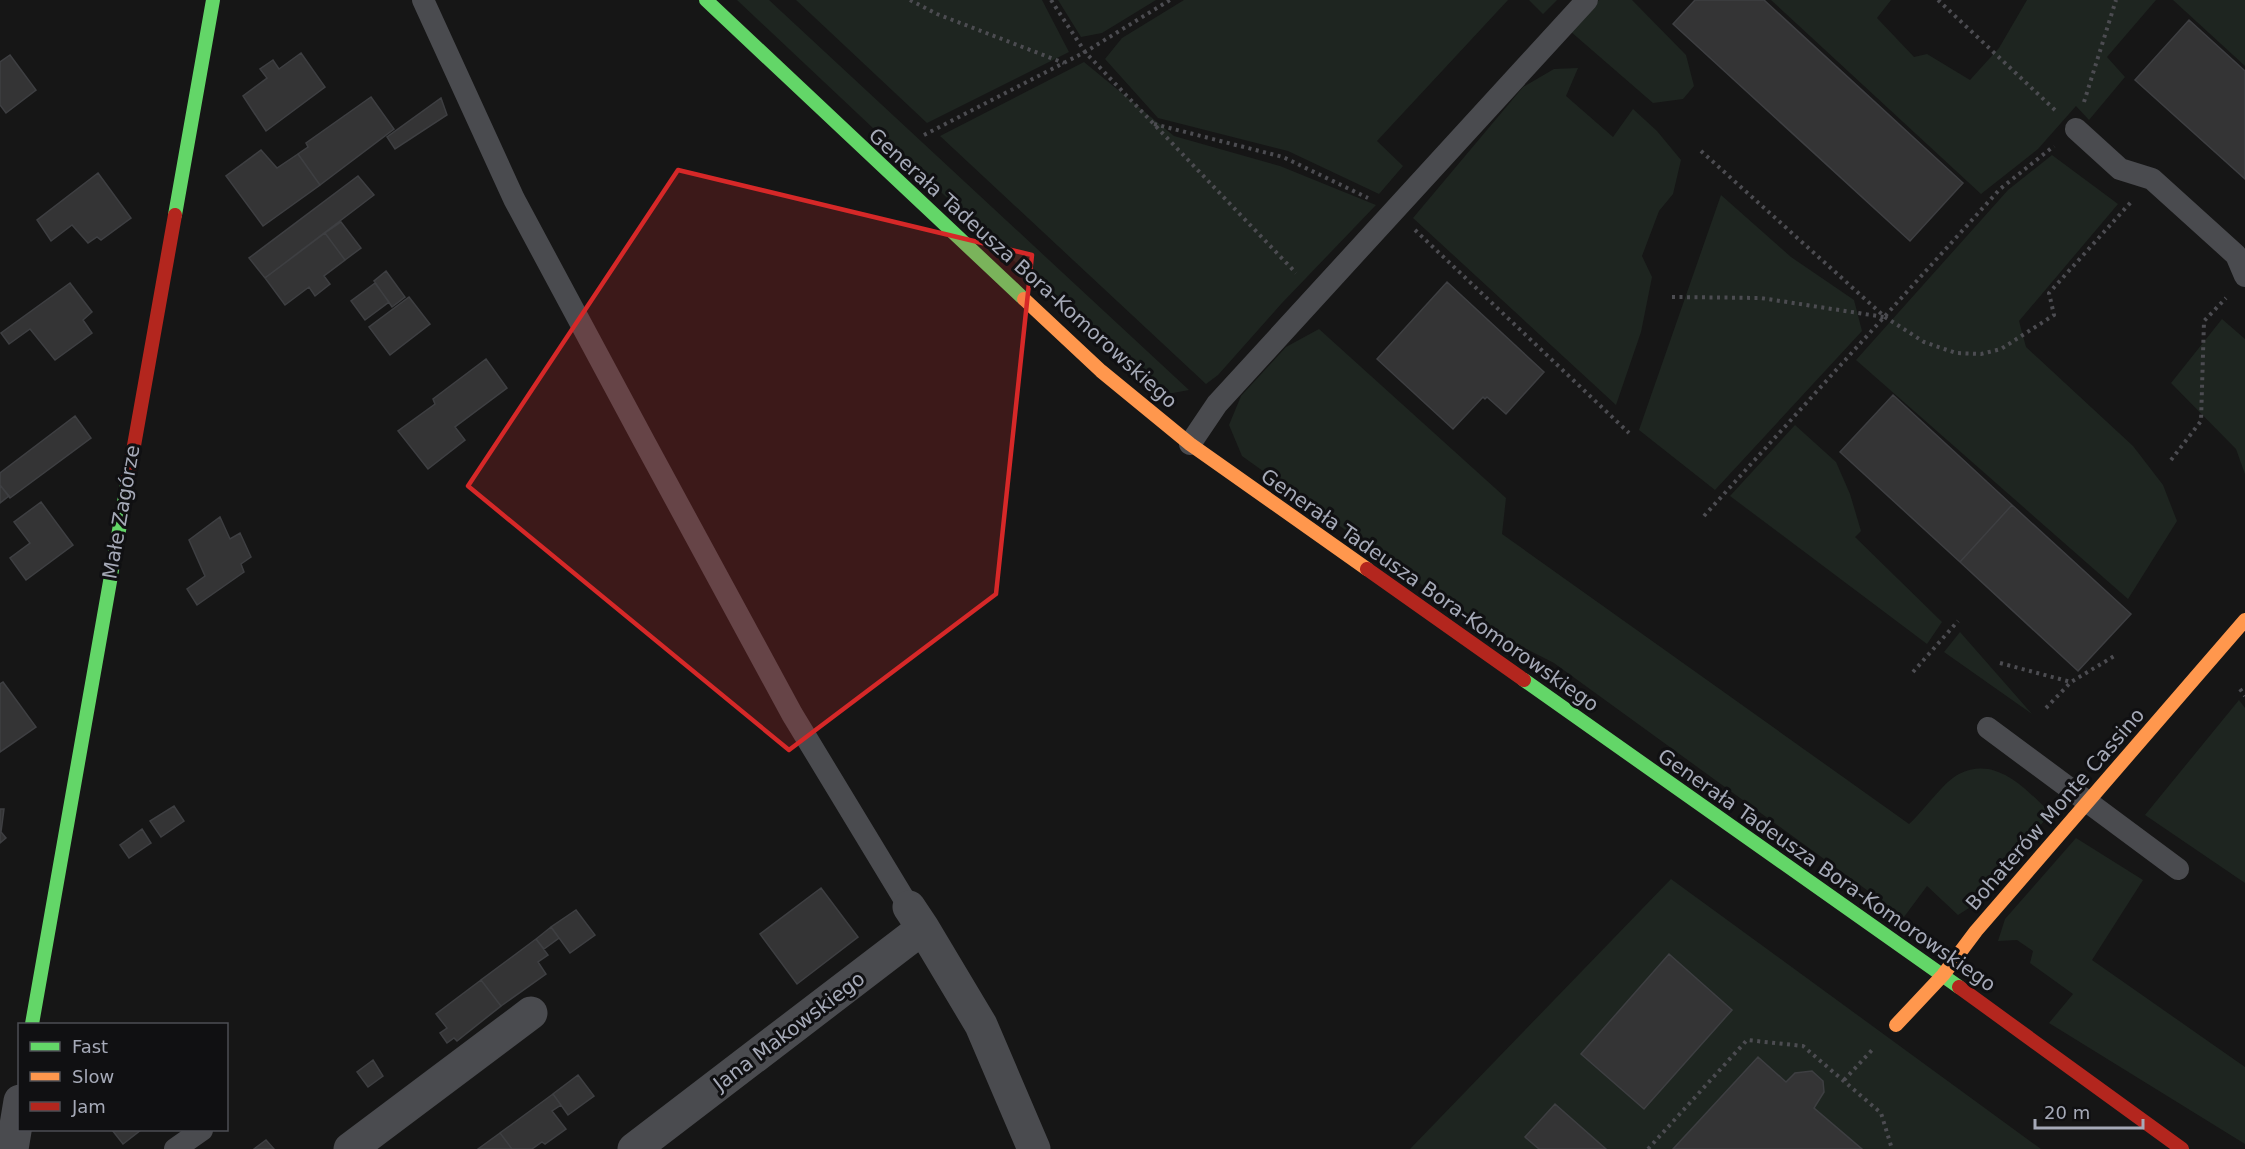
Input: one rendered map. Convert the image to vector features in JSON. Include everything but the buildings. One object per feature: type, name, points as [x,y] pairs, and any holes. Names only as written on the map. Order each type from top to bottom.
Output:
[{"type":"street","name":"Małe Zagórze","points":[[32,1023],[213,0]]},
{"type":"street","name":"Generała Tadeusza Bora-Komorowskiego","points":[[706,0],[1101,371],[1190,444],[1943,975],[2182,1149]]},
{"type":"street","name":"Bohaterów Monte Cassino","points":[[1896,1025],[1943,975],[1976,931],[2245,620]]},
{"type":"street","name":"Jana Makowskiego","points":[[634,1149],[916,917]]},
{"type":"street","points":[[916,917],[981,1025],[1034,1149]]},
{"type":"street","points":[[350,1149],[531,1013]]},
{"type":"street","points":[[12,1149],[18,1113]]},
{"type":"lane","points":[[423,0],[514,199],[596,352],[792,714],[916,917]]},
{"type":"lane","points":[[1190,444],[1217,404],[1587,0]]},
{"type":"lane","points":[[2076,129],[2121,169],[2152,179],[2236,255],[2245,276]]},
{"type":"lane","points":[[1988,728],[2178,868]]},
{"type":"lane","points":[[175,1149],[201,1131]]},
{"type":"path","points":[[910,0],[938,14],[1064,63]]},
{"type":"path","points":[[1051,0],[1085,52],[1318,295]]},
{"type":"path","points":[[924,135],[1085,52],[1170,0]]},
{"type":"path","points":[[1938,0],[2076,129]]},
{"type":"path","points":[[1704,516],[2000,189],[2076,129],[2116,0]]},
{"type":"path","points":[[1154,124],[1283,157],[1395,211],[1629,432]]},
{"type":"path","points":[[1701,151],[1885,317],[1924,342],[1956,353],[1981,354],[2001,349],[2054,315],[2049,293],[2152,179]]},
{"type":"path","points":[[2171,460],[2201,421],[2204,321],[2229,295]]},
{"type":"path","points":[[1672,297],[1761,298],[1885,317]]},
{"type":"path","points":[[1913,672],[1958,621]]},
{"type":"path","points":[[2046,708],[2071,682],[2116,656]]},
{"type":"path","points":[[2000,663],[2071,682]]},
{"type":"path","points":[[2240,689],[2245,696]]},
{"type":"path","points":[[1844,1080],[1896,1025]]},
{"type":"path","points":[[1648,1149],[1747,1040],[1803,1046],[1881,1113],[1892,1149]]},
{"type":"highlighted area","points":[[678,170],[1032,255],[996,594],[789,750],[468,486]]},
{"type":"shaded area","points":[[737,0],[769,0],[1189,390],[1167,394],[1116,357]]},
{"type":"shaded area","points":[[796,0],[1042,0],[1069,52],[927,123]]},
{"type":"shaded area","points":[[1058,0],[1156,0],[1102,33],[1081,37]]},
{"type":"shaded area","points":[[1184,0],[1508,0],[1377,141],[1403,166],[1379,194],[1288,151],[1158,118],[1105,59],[1122,38]]},
{"type":"shaded area","points":[[1529,0],[1557,0],[1543,14]]},
{"type":"shaded area","points":[[1599,0],[1632,0],[1686,55],[1694,86],[1683,99],[1653,103],[1570,31]]},
{"type":"shaded area","points":[[1771,0],[1891,0],[1877,18],[1914,57],[1927,54],[1970,80],[1999,48],[2027,0],[2156,0],[2107,57],[2125,77],[2089,120],[2076,106],[2038,149],[1981,194]]},
{"type":"shaded area","points":[[2173,0],[2245,0],[2245,66]]},
{"type":"shaded area","points":[[1084,62],[1174,136],[1280,166],[1376,205],[1282,303],[1218,375],[1206,384],[940,136]]},
{"type":"shaded area","points":[[1578,68],[1566,96],[1613,137],[1633,109],[1657,131],[1681,160],[1673,194],[1659,211],[1642,256],[1652,277],[1641,332],[1616,405],[1413,218],[1523,87],[1554,69]]},
{"type":"shaded area","points":[[2052,155],[2118,204],[2019,321],[2026,347],[2133,446],[2163,485],[2177,521],[2128,599],[1856,360],[2008,190]]},
{"type":"shaded area","points":[[1721,195],[1791,257],[1854,300],[1862,331],[1715,490],[1639,430]]},
{"type":"shaded area","points":[[2222,319],[2245,339],[2245,474],[2236,449],[2171,383]]},
{"type":"shaded area","points":[[1319,329],[1506,498],[1502,534],[1909,824],[1953,778],[1973,769],[1986,769],[2010,778],[2051,813],[1969,908],[1958,915],[1927,886],[1904,917],[1554,663],[1474,622],[1242,456],[1229,425],[1241,396],[1286,347]]},
{"type":"shaded area","points":[[1795,425],[1836,462],[1850,494],[1861,531],[1855,537],[1942,622],[1927,644],[1730,496]]},
{"type":"shaded area","points":[[1960,632],[2032,714],[1944,652]]},
{"type":"shaded area","points":[[2239,700],[2245,708],[2245,883],[2145,815]]},
{"type":"shaded area","points":[[2076,838],[2143,880],[2092,960],[2245,1067],[2245,1144],[2049,1023],[2073,994],[2030,963],[2033,951],[2017,940],[1998,941],[2005,919]]},
{"type":"shaded area","points":[[1671,879],[2041,1149],[1410,1149]]},
{"type":"traffic: fast","points":[[175,215],[213,0]]},
{"type":"traffic: fast","points":[[706,0],[1024,299]]},
{"type":"traffic: fast","points":[[32,1023],[127,485]]},
{"type":"traffic: fast","points":[[1524,680],[1959,987]]},
{"type":"traffic: slow","points":[[1024,299],[1101,371],[1190,444],[1367,569]]},
{"type":"traffic: slow","points":[[1896,1025],[1943,975],[1976,931],[2245,620]]},
{"type":"traffic: jam","points":[[127,485],[175,215]]},
{"type":"traffic: jam","points":[[1367,569],[1524,680]]},
{"type":"traffic: jam","points":[[1959,987],[2182,1149]]}]
